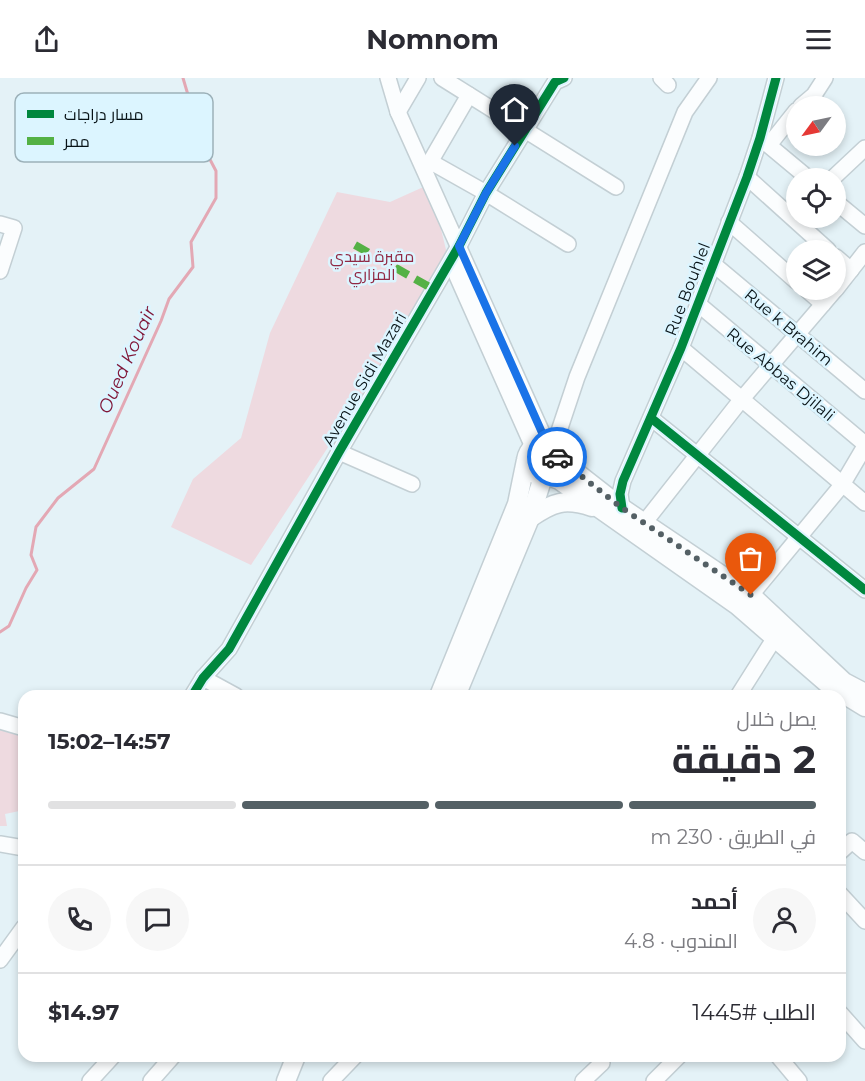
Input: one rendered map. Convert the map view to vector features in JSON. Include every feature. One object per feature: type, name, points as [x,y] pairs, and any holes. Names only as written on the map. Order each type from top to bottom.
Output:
[{"type":"main road","points":[[458,690],[546,476],[556,468],[544,452]]},
{"type":"main road","points":[[544,452],[529,471],[560,480],[779,633],[844,682],[865,693]]},
{"type":"main road","points":[[544,452],[751,595],[779,633],[829,685],[837,690]]},
{"type":"main road","points":[[440,690],[517,504],[544,452]]},
{"type":"main road","points":[[530,518],[557,502],[572,501],[602,510]]},
{"type":"main road","points":[[846,695],[865,707]]},
{"type":"main road","points":[[286,1081],[294,1062]]},
{"type":"main road","points":[[299,1081],[305,1062]]},
{"type":"street","points":[[388,78],[398,112],[427,167],[544,452]]},
{"type":"street","points":[[398,112],[418,78]]},
{"type":"street","points":[[442,78],[616,187]]},
{"type":"street","points":[[544,452],[686,112],[708,78]]},
{"type":"street","name":"Rue Bouhlel","points":[[622,508],[620,494],[623,481],[681,348],[712,263],[764,141],[776,78]]},
{"type":"street","points":[[813,96],[825,78]]},
{"type":"street","name":"Avenue Sidi Mazari","points":[[196,690],[203,678],[229,649],[459,246],[486,193],[555,79]]},
{"type":"street","points":[[427,167],[469,95]]},
{"type":"street","points":[[786,120],[764,141],[796,168]]},
{"type":"street","points":[[844,168],[865,148]]},
{"type":"street","points":[[427,167],[486,193],[568,244]]},
{"type":"street","points":[[747,177],[817,240]]},
{"type":"street","points":[[846,210],[865,226]]},
{"type":"street","points":[[729,222],[786,272]]},
{"type":"street","points":[[0,224],[14,228],[0,270]]},
{"type":"street","points":[[846,276],[865,252]]},
{"type":"street","name":"Rue k Brahim","points":[[712,263],[865,391]]},
{"type":"street","points":[[846,265],[851,270]]},
{"type":"street","points":[[818,300],[823,304]]},
{"type":"street","points":[[644,523],[741,400],[826,300]]},
{"type":"street","name":"Rue Abbas Djilali","points":[[697,303],[865,445]]},
{"type":"street","points":[[681,348],[865,503]]},
{"type":"street","points":[[651,418],[865,590]]},
{"type":"street","points":[[751,595],[842,484],[865,445]]},
{"type":"street","points":[[339,453],[412,484]]},
{"type":"street","points":[[742,690],[779,633]]},
{"type":"street","points":[[203,678],[225,690]]},
{"type":"street","points":[[0,721],[18,726]]},
{"type":"street","points":[[846,846],[852,841],[865,852]]},
{"type":"street","points":[[0,844],[18,847]]},
{"type":"street","points":[[846,900],[865,921]]},
{"type":"street","points":[[0,960],[18,935]]},
{"type":"street","points":[[846,1020],[865,1041]]},
{"type":"street","points":[[90,1081],[107,1062]]},
{"type":"street","points":[[151,1081],[168,1062]]},
{"type":"street","points":[[329,1081],[335,1062]]},
{"type":"street","points":[[329,1081],[350,1062]]},
{"type":"street","points":[[663,1078],[675,1062]]},
{"type":"street","points":[[783,1062],[799,1081]]},
{"type":"street","points":[[583,1081],[602,1063]]},
{"type":"green space","name":"مقبرة سيدي المزاري","points":[[430,184],[449,262],[251,565],[171,527],[193,479],[241,438],[270,333],[337,192],[390,202]]},
{"type":"green space","points":[[0,730],[18,735],[18,811],[5,814],[7,826],[0,826]]},
{"type":"waterway","name":"Oued Kouair","points":[[183,78],[187,93]]},
{"type":"waterway","name":"Oued Kouair","points":[[0,632],[9,626],[37,570],[31,555],[36,527],[58,498],[94,469],[169,299],[193,267],[191,242],[216,198],[216,171],[211,162]]},
{"type":"marked path","points":[[355,245],[433,289]]},
{"type":"cycle path","points":[[196,690],[203,678],[229,649],[339,452],[459,246],[486,193],[555,82],[564,78]]},
{"type":"cycle path","points":[[622,508],[620,494],[623,481],[681,348],[747,177],[776,78]]},
{"type":"cycle path","points":[[651,418],[865,590]]},
{"type":"way so far","points":[[557,457],[622,508],[751,595]]},
{"type":"route","points":[[515,146],[486,193],[459,246],[548,446],[553,448],[557,457]]}]
